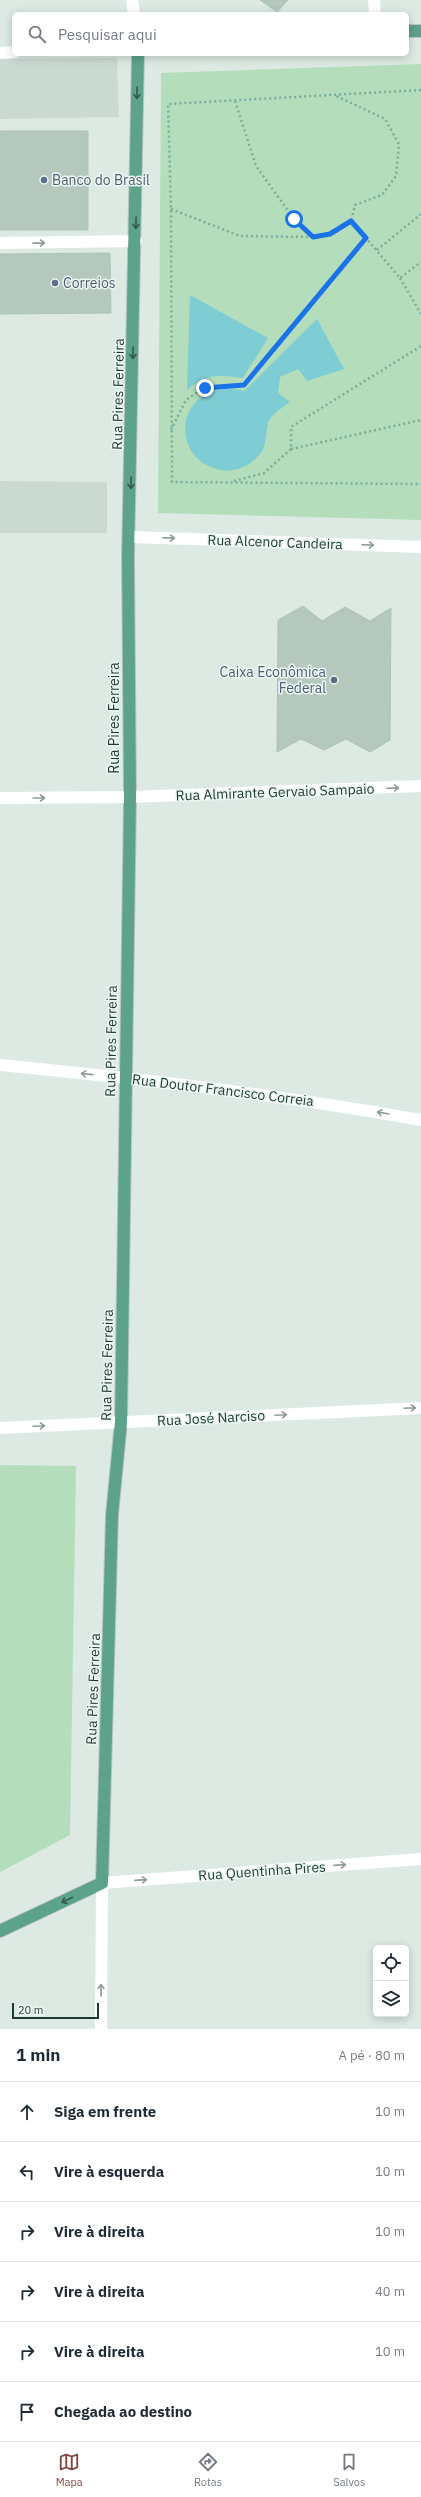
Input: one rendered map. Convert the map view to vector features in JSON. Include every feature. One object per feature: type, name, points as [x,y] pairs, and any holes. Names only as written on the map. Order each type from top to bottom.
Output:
[{"type":"main road","points":[[409,31],[421,30]]},
{"type":"main road","name":"Rua Pires Ferreira","points":[[102,1883],[112,1515],[121,1422],[130,797],[130,537],[138,56]]},
{"type":"main road","points":[[0,1931],[102,1883]]},
{"type":"street","points":[[132,0],[134,12]]},
{"type":"street","points":[[374,0],[375,12]]},
{"type":"street","points":[[0,53],[12,52]]},
{"type":"street","points":[[0,243],[136,241]]},
{"type":"street","name":"Rua Alcenor Candeira","points":[[130,537],[421,547]]},
{"type":"street","name":"Rua Almirante Gervaio Sampaio","points":[[0,798],[130,797],[421,786]]},
{"type":"street","name":"Rua Doutor Francisco Correia","points":[[0,1066],[125,1078],[346,1106],[421,1120]]},
{"type":"street","name":"Rua José Narciso","points":[[0,1428],[421,1408]]},
{"type":"street","name":"Rua Quentinha Pires","points":[[102,1883],[421,1859]]},
{"type":"street","name":"Rua Pires Ferreira","points":[[101,2029],[102,1883]]},
{"type":"path","points":[[421,90],[168,104],[171,209],[172,482],[421,484]]},
{"type":"path","points":[[171,209],[240,236],[313,237],[330,234],[351,221],[355,205],[382,195],[396,176],[399,144],[385,119],[334,95]]},
{"type":"path","points":[[235,101],[256,166],[294,219],[313,237]]},
{"type":"path","points":[[377,250],[421,214]]},
{"type":"path","points":[[351,221],[400,278],[421,314]]},
{"type":"path","points":[[171,431],[186,400],[205,388],[244,385],[366,238]]},
{"type":"path","points":[[400,278],[421,262]]},
{"type":"path","points":[[291,449],[291,427],[421,346]]},
{"type":"path","points":[[230,482],[264,473],[291,449],[421,420]]},
{"type":"shaded area","points":[[117,58],[119,117],[0,119],[0,59]]},
{"type":"shaded area","points":[[0,481],[107,482],[107,533],[0,533]]},
{"type":"green space","points":[[421,64],[421,520],[158,513],[161,73]]},
{"type":"green space","points":[[0,1465],[76,1466],[70,1835],[0,1872]]},
{"type":"water","points":[[190,295],[268,338],[243,378],[213,376],[194,384],[187,390]]},
{"type":"water","points":[[317,319],[344,369],[307,381],[298,369],[280,377],[278,393],[290,402],[277,411],[269,420],[262,452],[246,466],[238,469],[222,470],[204,463],[192,451],[186,436],[186,421],[192,406],[204,395],[221,389],[244,391]]},
{"type":"building","points":[[260,0],[288,0],[277,12]]},
{"type":"building","name":"Banco do Brasil","points":[[0,131],[88,131],[88,230],[0,230]]},
{"type":"building","name":"Correios","points":[[110,253],[111,313],[0,314],[0,254]]},
{"type":"building","name":"Caixa Econômica Federal","points":[[303,606],[322,621],[345,607],[370,621],[391,608],[390,740],[370,752],[346,739],[324,750],[301,739],[277,752],[278,620]]},
{"type":"place","name":"Banco do Brasil","points":[[44,180]]},
{"type":"place","name":"Correios","points":[[55,283]]},
{"type":"place","name":"Caixa Econômica Federal","points":[[334,680]]},
{"type":"route","points":[[205,388],[244,385],[366,238],[351,221],[330,234],[313,237],[294,219]]}]
